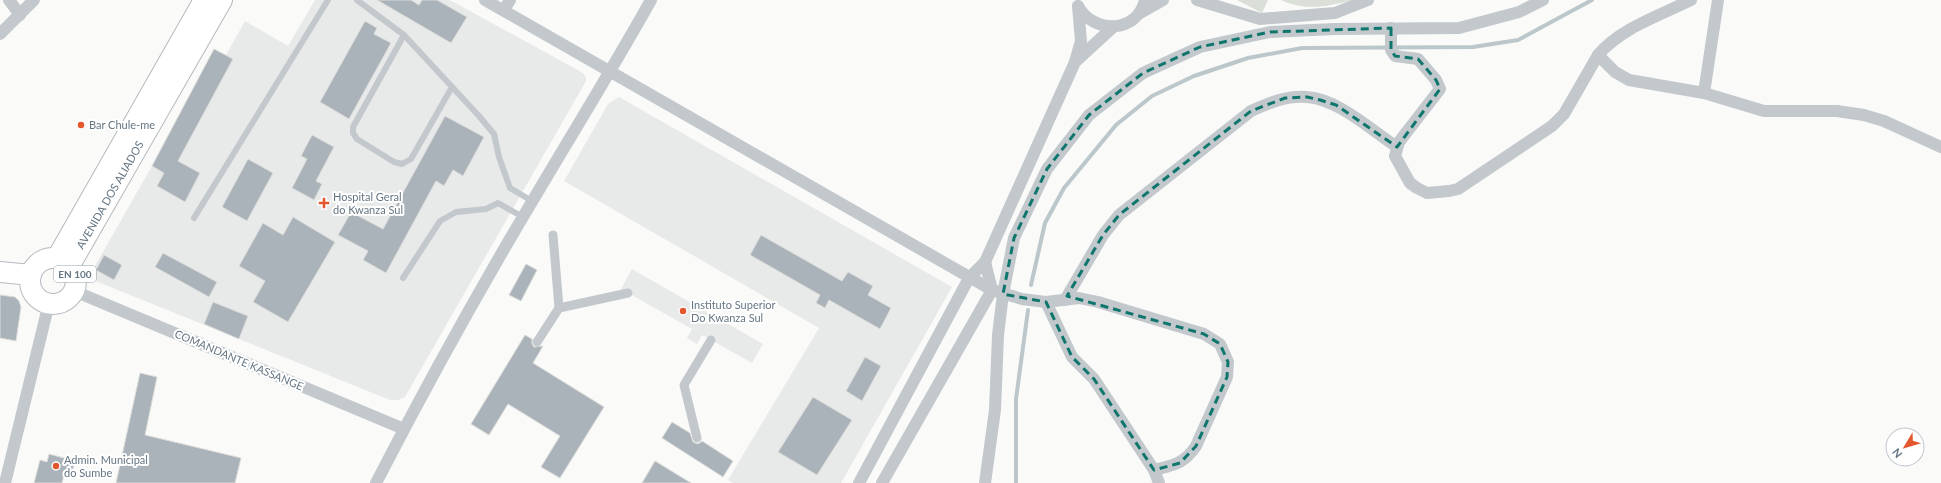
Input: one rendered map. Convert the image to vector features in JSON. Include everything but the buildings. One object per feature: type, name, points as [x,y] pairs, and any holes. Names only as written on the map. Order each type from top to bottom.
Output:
[{"type":"main road","name":"AVENIDA DOS ALIADOS","points":[[64,262],[204,0]]},
{"type":"main road","name":"AVENIDA DOS ALIADOS","points":[[64,262],[222,0]]},
{"type":"main road","name":"EN 100","points":[[31,274],[36,265],[46,259],[64,262],[75,272],[76,281],[74,291],[69,298],[60,303],[49,303]]},
{"type":"main road","points":[[0,272],[31,274],[31,287],[38,298],[49,303]]},
{"type":"street","points":[[9,0],[20,15]]},
{"type":"street","points":[[0,34],[34,0]]},
{"type":"street","points":[[485,0],[507,5],[611,71],[969,278],[997,292],[1022,299],[1046,302],[1079,298],[1098,302],[1204,334],[1220,344],[1228,362],[1227,377],[1196,446],[1190,456],[1180,463],[1154,470]]},
{"type":"street","points":[[376,483],[404,429],[532,201],[611,71],[651,0]]},
{"type":"street","points":[[1139,14],[1145,0]]},
{"type":"street","points":[[1075,62],[1112,28],[1130,22],[1139,14],[1163,0]]},
{"type":"street","points":[[1198,0],[1260,19],[1335,13],[1368,0]]},
{"type":"street","points":[[882,483],[997,292],[1014,238],[1047,169],[1089,115],[1143,72],[1200,47],[1270,32],[1391,32],[1459,28],[1519,12],[1543,0]]},
{"type":"street","points":[[1391,32],[1391,50],[1395,56],[1400,58],[1418,59],[1436,80],[1440,89],[1396,147],[1395,156],[1410,183],[1427,193],[1458,189],[1552,126],[1564,114],[1598,56],[1608,43],[1623,33],[1691,0]]},
{"type":"street","points":[[1704,93],[1718,0]]},
{"type":"street","points":[[1077,3],[1082,13],[1091,22],[1099,26],[1112,28]]},
{"type":"street","points":[[859,483],[969,278],[985,262],[1075,62],[1081,41],[1077,3]]},
{"type":"street","points":[[1598,56],[1615,72],[1629,80],[1704,93],[1764,111],[1838,111],[1864,115],[1884,121],[1941,147]]},
{"type":"street","points":[[1065,300],[1102,235],[1119,215],[1251,111],[1285,98],[1307,97],[1336,105],[1396,147]]},
{"type":"street","points":[[537,342],[559,308],[553,235]]},
{"type":"street","points":[[985,262],[997,292],[998,335],[995,410],[985,483]]},
{"type":"street","name":"COMANDANTE KASSANGE","points":[[74,291],[404,429]]},
{"type":"street","points":[[559,308],[628,293]]},
{"type":"street","points":[[1046,302],[1072,357],[1094,379],[1154,470],[1159,483]]},
{"type":"street","points":[[4,483],[49,303]]},
{"type":"street","points":[[697,438],[684,385],[711,340]]},
{"type":"lane","points":[[194,218],[328,0]]},
{"type":"lane","points":[[357,0],[404,35],[494,134],[499,157],[510,188],[532,201]]},
{"type":"lane","points":[[404,35],[353,127],[353,133],[357,139],[394,162],[402,164],[410,160],[452,87]]},
{"type":"lane","points":[[403,278],[440,221],[456,212],[486,209],[498,203],[523,217]]},
{"type":"highlighted area","points":[[1391,28],[1391,50],[1395,56],[1418,59],[1436,80],[1440,89],[1397,147],[1336,105],[1320,100],[1307,97],[1285,98],[1251,111],[1119,215],[1103,235],[1067,296],[1204,334],[1220,344],[1228,362],[1227,377],[1196,446],[1180,463],[1154,470],[1094,379],[1072,357],[1046,302],[1003,294],[1014,238],[1047,169],[1089,115],[1143,73],[1200,47],[1270,32]]},
{"type":"shaded area","name":"Hospital Geral do Kwanza Sul","points":[[315,0],[450,0],[583,73],[586,77],[586,81],[405,397],[398,400],[390,400],[88,278],[152,166],[214,49],[226,55],[245,21],[288,46]]},
{"type":"shaded area","points":[[1237,0],[1268,0],[1262,13]]},
{"type":"shaded area","points":[[1281,0],[1352,0],[1325,6],[1307,7]]},
{"type":"shaded area","points":[[619,97],[952,287],[841,483],[733,483],[728,480],[819,328],[564,181],[608,104]]},
{"type":"shaded area","name":"Instituto Superior Do Kwanza Sul","points":[[632,269],[763,344],[752,363],[702,335],[697,344],[687,338],[692,329],[621,289]]},
{"type":"waterway","points":[[1031,285],[1045,223],[1064,188],[1116,125],[1152,96],[1194,76],[1248,58],[1302,48],[1473,47],[1518,40],[1592,0]]},
{"type":"waterway","points":[[1016,483],[1016,399],[1028,310]]},
{"type":"place","name":"Bar Chule-me","points":[[81,125]]},
{"type":"place","name":"Hospital Geral do Kwanza Sul","points":[[324,203]]},
{"type":"place","name":"Instituto Superior Do Kwanza Sul","points":[[683,311]]},
{"type":"place","name":"Admin. Municipal do Sumbe","points":[[56,466]]}]
